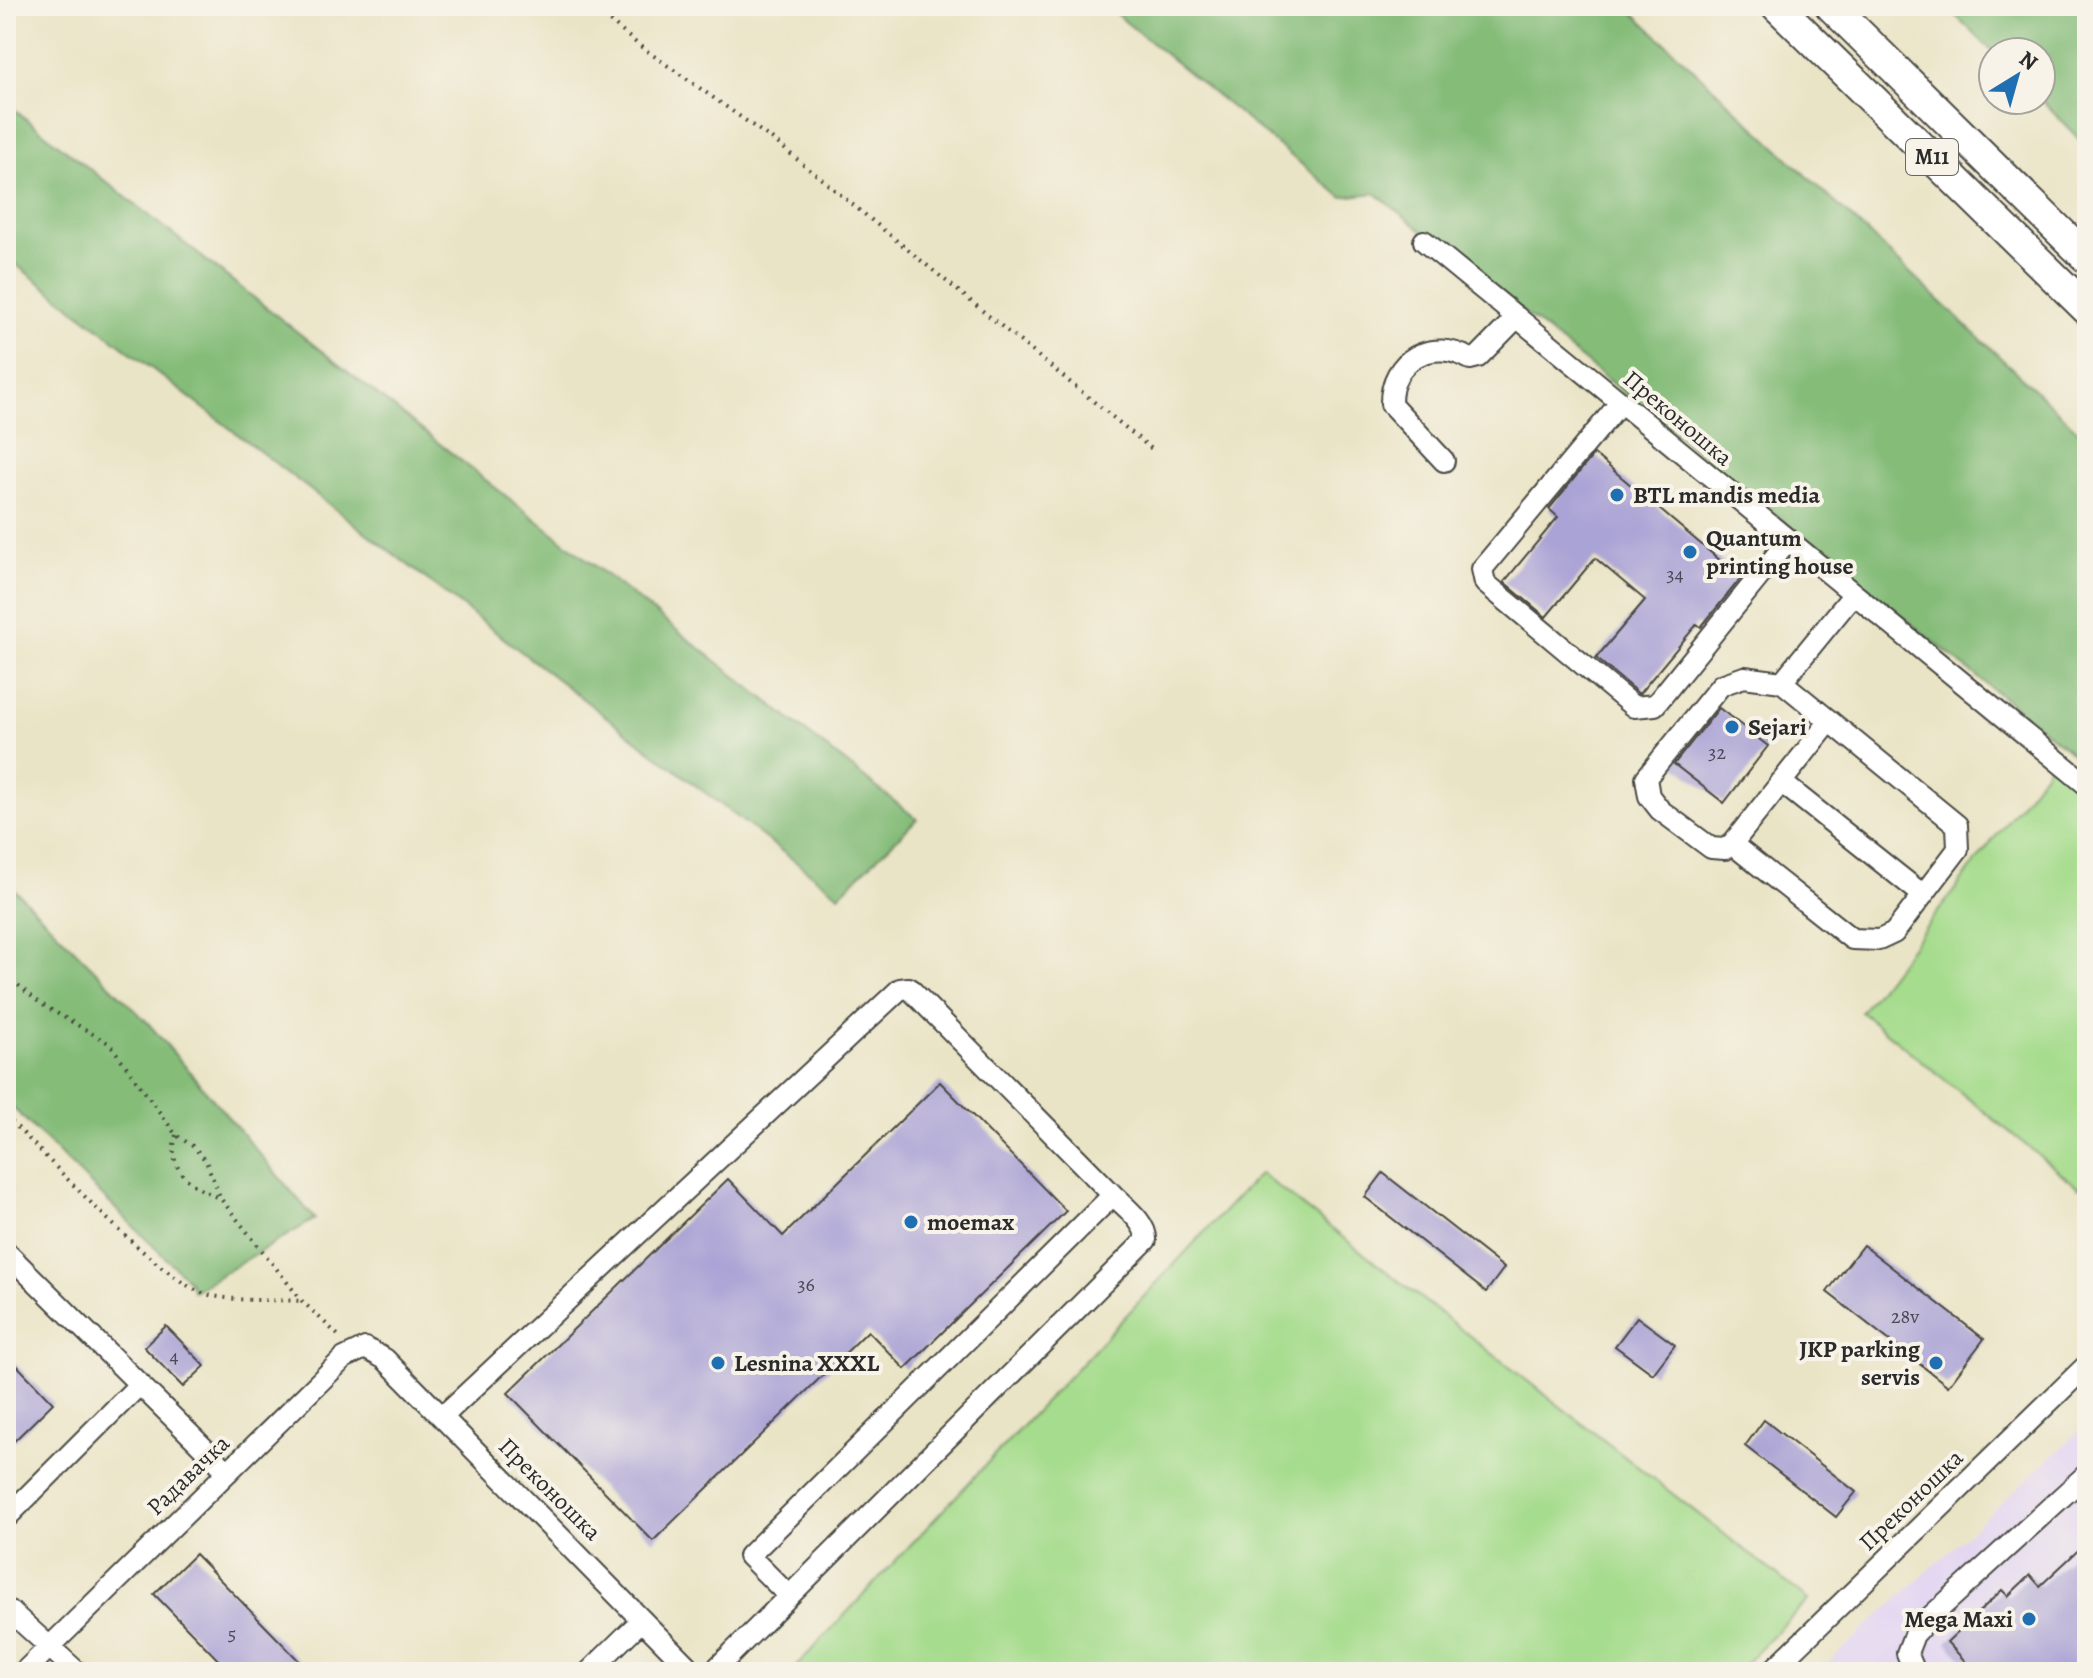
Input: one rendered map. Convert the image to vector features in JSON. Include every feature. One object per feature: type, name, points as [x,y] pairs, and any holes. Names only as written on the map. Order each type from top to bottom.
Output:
[{"type":"highway","name":"M11","points":[[1777,6],[2087,309]]},
{"type":"highway","name":"M11","points":[[1831,6],[2087,258]]},
{"type":"street","name":"Преконошка","points":[[1424,241],[1787,542],[2087,785]]},
{"type":"street","points":[[1444,461],[1391,404],[1396,374],[1416,354],[1434,349],[1457,351],[1470,359],[1478,357],[1517,317]]},
{"type":"street","points":[[1620,403],[1482,569],[1485,583],[1634,707],[1655,705],[1787,542]]},
{"type":"street","points":[[1782,682],[1853,595]]},
{"type":"street","points":[[1732,844],[1852,939],[1863,942],[1894,933],[1958,849],[1957,825],[1830,721],[1782,682],[1744,677],[1721,685],[1646,778],[1649,796],[1660,810],[1711,848],[1725,849],[1830,721]]},
{"type":"street","points":[[1781,782],[1923,895]]},
{"type":"street","points":[[442,1417],[900,989],[909,988],[1140,1222],[1147,1233],[1146,1240],[713,1672]]},
{"type":"street","points":[[789,1596],[749,1556],[1113,1195]]},
{"type":"street","points":[[6,1252],[228,1472]]},
{"type":"street","name":"Преконошка","points":[[361,1350],[385,1359],[693,1672]]},
{"type":"street","name":"Радавачка","points":[[24,1672],[344,1358],[361,1350]]},
{"type":"street","name":"Преконошка","points":[[1771,1672],[2087,1365]]},
{"type":"street","points":[[6,1518],[140,1384]]},
{"type":"street","points":[[1915,1672],[1907,1653],[1914,1635],[1927,1620],[2087,1474]]},
{"type":"street","points":[[7,1610],[77,1672]]},
{"type":"street","points":[[589,1672],[642,1620]]},
{"type":"path","points":[[6,21],[18,6]]},
{"type":"path","points":[[591,6],[640,46],[776,142],[1153,450]]},
{"type":"path","points":[[6,975],[41,1004],[110,1044],[176,1135],[194,1147],[206,1161],[221,1199],[302,1301],[361,1350]]},
{"type":"path","points":[[6,1116],[131,1241],[185,1285],[209,1295],[302,1301]]},
{"type":"path","points":[[176,1135],[171,1152],[177,1168],[188,1183],[221,1199]]},
{"type":"shaded area","points":[[2087,1424],[2087,1672],[1818,1672]]},
{"type":"green space","points":[[1106,6],[1626,6],[2087,439],[2087,765],[1375,193],[1342,197]]},
{"type":"green space","points":[[1946,6],[2087,6],[2087,147],[2057,116],[2057,36],[1977,36]]},
{"type":"green space","points":[[6,103],[917,819],[839,895],[6,257]]},
{"type":"green space","points":[[2053,757],[2087,785],[2087,1176],[2079,1188],[1861,1012],[2045,772]]},
{"type":"green space","points":[[6,881],[148,1023],[315,1219],[193,1291],[189,1281],[6,1101]]},
{"type":"green space","points":[[1260,1173],[1809,1600],[1736,1672],[791,1672]]},
{"type":"building","points":[[1594,454],[1741,578],[1701,627],[1697,624],[1639,694],[1596,658],[1645,600],[1595,558],[1546,617],[1504,582],[1558,517],[1549,509]]},
{"type":"building","points":[[1719,708],[1768,746],[1724,803],[1674,764]]},
{"type":"building","points":[[940,1082],[1066,1211],[905,1369],[868,1331],[653,1541],[508,1393],[728,1179],[783,1236]]},
{"type":"building","points":[[1383,1173],[1504,1268],[1486,1292],[1365,1197]]},
{"type":"building","points":[[1863,1245],[1984,1339],[1948,1386],[1827,1292]]},
{"type":"building","points":[[1637,1317],[1675,1345],[1653,1374],[1615,1346]]},
{"type":"building","points":[[166,1326],[205,1366],[183,1387],[144,1347]]},
{"type":"building","points":[[6,1354],[53,1403],[6,1449]]},
{"type":"building","points":[[1764,1420],[1856,1492],[1836,1517],[1745,1446]]},
{"type":"building","name":"Mega Maxi","points":[[2087,1542],[2087,1672],[1953,1672],[1965,1661],[1947,1642],[2002,1590],[2008,1596],[2030,1575],[2040,1586]]},
{"type":"building","points":[[195,1554],[310,1672],[230,1672],[154,1594]]},
{"type":"place","name":"BTL mandis media","points":[[1617,495]]},
{"type":"place","name":"Quantum printing house","points":[[1690,552]]},
{"type":"place","name":"Sejari","points":[[1732,727]]},
{"type":"place","name":"moemax","points":[[911,1222]]},
{"type":"place","name":"Lesnina XXXL","points":[[718,1363]]},
{"type":"place","name":"JKP parking servis","points":[[1936,1363]]},
{"type":"place","name":"Mega Maxi","points":[[2029,1619]]}]
